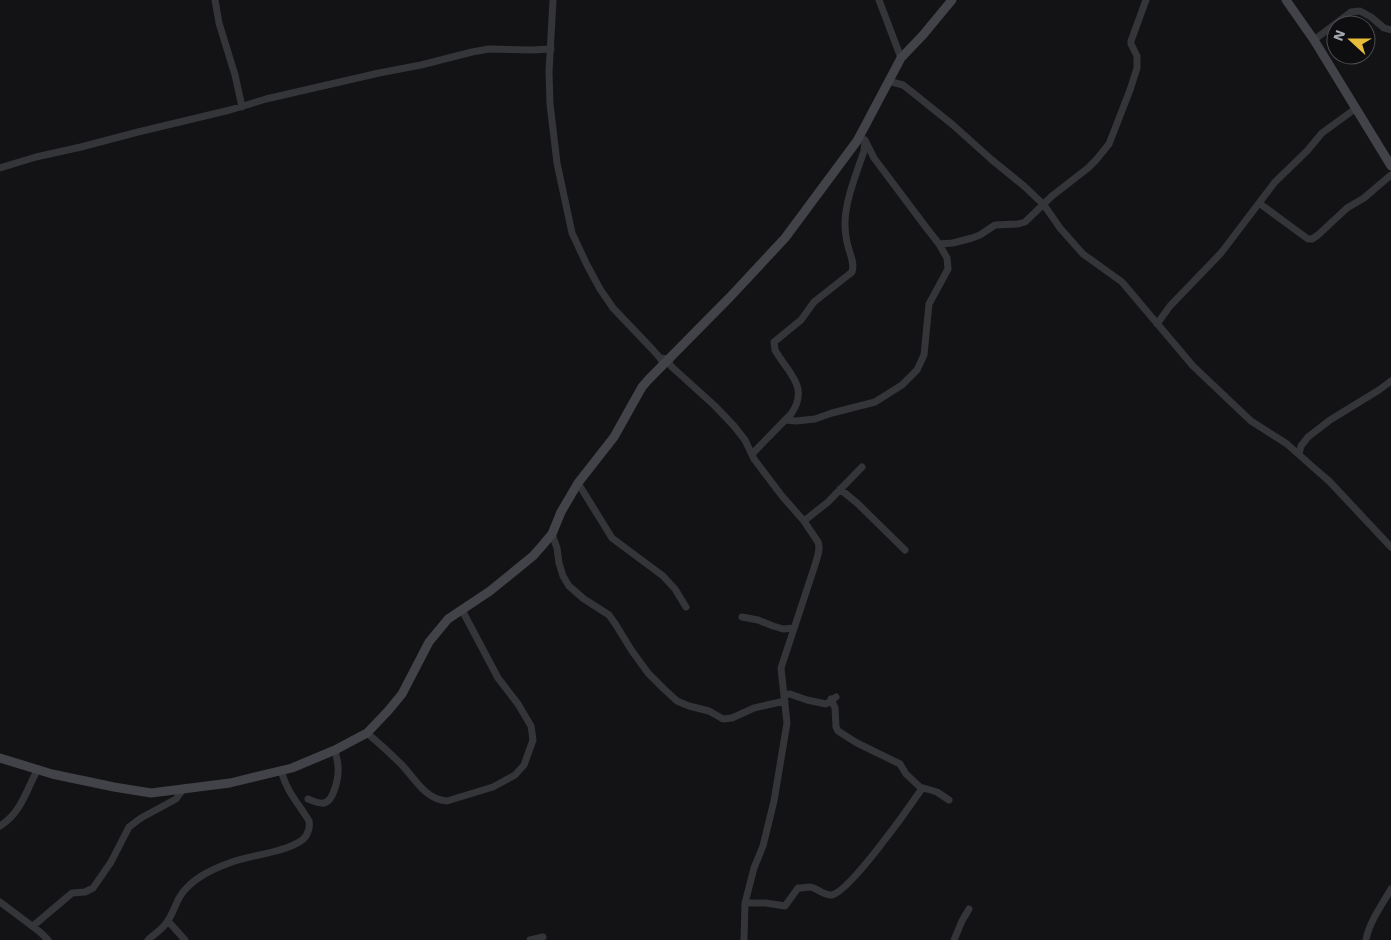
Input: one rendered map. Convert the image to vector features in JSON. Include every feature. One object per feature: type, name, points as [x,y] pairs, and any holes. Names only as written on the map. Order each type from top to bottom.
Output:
[{"type":"street","points":[[216,0],[219,23],[235,75],[242,107]]},
{"type":"street","points":[[553,0],[549,72],[550,104],[557,164],[572,233],[587,266],[613,308],[664,361],[715,406],[734,426],[782,496],[804,521],[818,542],[820,550],[781,668],[787,723],[766,837],[754,868],[745,903],[744,940]]},
{"type":"street","points":[[878,0],[901,58]]},
{"type":"street","points":[[0,758],[52,774],[151,793],[230,783],[292,768],[335,750],[366,733],[388,712],[402,694],[421,655],[448,618],[490,591],[533,556],[552,534],[561,512],[578,483],[614,437],[642,387],[664,361],[730,298],[785,238],[852,148],[901,58],[952,0]]},
{"type":"street","points":[[939,244],[953,243],[972,238],[996,225],[1025,222],[1059,190],[1088,168],[1109,144],[1125,106],[1137,68],[1137,56],[1131,41],[1146,0]]},
{"type":"street","points":[[1286,0],[1314,40],[1391,166]]},
{"type":"street","points":[[1314,40],[1351,12],[1360,10],[1384,28],[1391,30]]},
{"type":"street","points":[[0,168],[36,157],[81,148],[242,107],[266,99],[489,49],[532,50],[550,48]]},
{"type":"street","points":[[888,81],[903,85],[953,124],[1024,186],[1044,205],[1060,228],[1083,254],[1122,282],[1193,366],[1252,421],[1276,436],[1329,481],[1391,547]]},
{"type":"street","points":[[1157,324],[1170,306],[1221,253],[1276,182],[1322,133],[1355,109]]},
{"type":"street","points":[[752,454],[796,407],[799,396],[798,387],[774,350],[774,342],[801,320],[821,295],[852,272],[852,260],[845,225],[846,211],[864,151],[864,126]]},
{"type":"street","points":[[785,420],[815,419],[876,402],[902,385],[916,370],[924,355],[929,304],[948,269],[947,258],[939,244],[874,158],[865,140]]},
{"type":"street","points":[[1258,203],[1303,235],[1312,238],[1318,235],[1347,208],[1364,198],[1391,175]]},
{"type":"street","points":[[1299,454],[1301,446],[1308,438],[1330,420],[1391,381]]},
{"type":"street","points":[[804,521],[828,502],[862,467]]},
{"type":"street","points":[[578,483],[612,538],[663,576],[675,589],[686,607]]},
{"type":"street","points":[[840,489],[906,550]]},
{"type":"street","points":[[552,534],[557,548],[558,562],[569,586],[584,599],[609,615],[632,652],[648,673],[677,701],[709,711],[723,719],[732,718],[754,708],[785,698],[790,694],[826,704],[834,698],[838,731],[857,743],[900,764],[906,774],[920,787],[937,792],[949,800]]},
{"type":"street","points":[[366,733],[385,748],[428,794],[441,801],[447,801],[493,787],[520,771],[533,740],[531,726],[518,704],[498,678],[462,610]]},
{"type":"street","points":[[742,617],[758,620],[773,626],[794,628]]},
{"type":"street","points":[[308,799],[325,803],[331,797],[338,775],[335,750]]},
{"type":"street","points":[[0,826],[8,821],[17,811],[38,769]]},
{"type":"street","points":[[148,940],[168,921],[180,897],[195,880],[231,862],[290,846],[307,835],[310,826],[309,821],[290,794],[281,770]]},
{"type":"street","points":[[745,903],[766,903],[785,906],[798,888],[810,887],[832,895],[844,888],[898,823],[921,790],[920,787]]},
{"type":"street","points":[[33,926],[70,894],[88,891],[93,888],[111,862],[129,827],[141,818],[176,799],[184,788]]},
{"type":"street","points":[[1366,940],[1367,933],[1391,889]]},
{"type":"street","points":[[0,902],[33,926],[48,940]]},
{"type":"street","points":[[954,940],[962,921],[970,909]]},
{"type":"street","points":[[168,921],[184,940]]},
{"type":"street","points":[[530,940],[543,937]]}]
